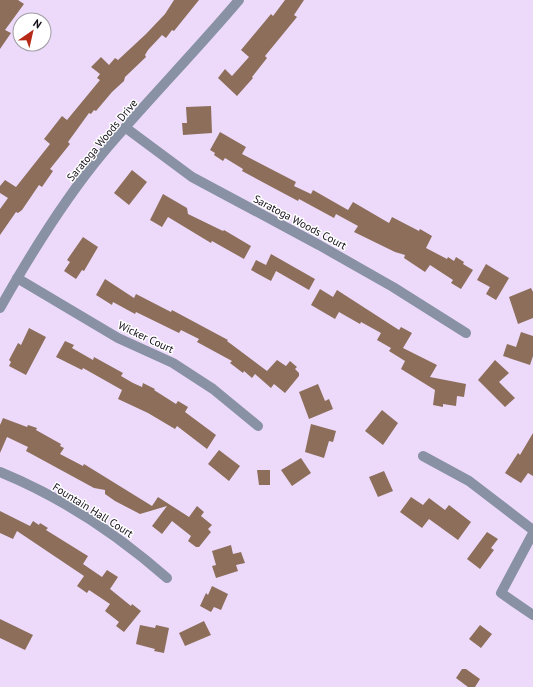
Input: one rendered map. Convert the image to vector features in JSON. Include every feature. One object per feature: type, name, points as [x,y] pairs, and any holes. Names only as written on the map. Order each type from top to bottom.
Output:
[{"type":"street","name":"Saratoga Woods Drive","points":[[0,308],[16,278],[64,205],[102,155],[239,0]]},
{"type":"street","name":"Saratoga Woods Court","points":[[126,128],[192,177],[319,245],[393,287],[466,333]]},
{"type":"street","name":"Wicker Court","points":[[16,278],[118,338],[173,363],[213,389],[258,426]]},
{"type":"street","points":[[423,456],[469,481],[533,530]]},
{"type":"street","name":"Fountain Hall Court","points":[[0,472],[76,511],[121,542],[167,578]]},
{"type":"street","points":[[533,533],[501,593],[533,615]]},
{"type":"building","points":[[0,0],[18,0],[24,4],[18,12],[12,12],[12,20],[5,30],[11,33],[0,49]]},
{"type":"building","points":[[174,0],[199,0],[174,31],[172,30],[166,38],[162,35],[148,50],[145,55],[146,57],[125,77],[124,81],[112,92],[96,111],[94,110],[91,114],[89,113],[68,142],[70,144],[50,169],[53,171],[42,187],[39,185],[22,210],[18,213],[16,212],[0,235],[0,209],[8,198],[0,193],[0,186],[5,180],[16,187],[50,144],[44,139],[62,116],[67,120],[100,80],[97,78],[100,74],[91,67],[101,57],[109,65],[115,58],[118,60],[165,14]]},
{"type":"building","points":[[285,0],[304,0],[294,15],[297,17],[265,56],[267,58],[252,77],[253,78],[237,96],[218,78],[225,69],[232,76],[249,57],[241,50],[271,14],[273,16]]},
{"type":"building","points":[[211,106],[212,133],[183,135],[182,123],[187,123],[186,107]]},
{"type":"building","points":[[220,132],[246,147],[242,154],[296,182],[294,186],[311,194],[313,190],[348,210],[353,202],[389,223],[392,217],[419,231],[420,229],[432,236],[426,248],[447,259],[448,257],[454,261],[456,257],[464,262],[463,264],[473,270],[461,289],[451,283],[453,280],[430,265],[425,272],[404,258],[405,255],[395,252],[354,232],[358,226],[336,214],[334,218],[299,199],[298,201],[242,171],[243,169],[225,158],[223,161],[214,155],[215,153],[210,150]]},
{"type":"building","points":[[132,170],[147,182],[129,205],[114,193]]},
{"type":"building","points":[[163,194],[187,208],[188,214],[223,231],[224,230],[251,246],[244,259],[212,241],[211,243],[168,217],[162,227],[150,220]]},
{"type":"building","points":[[83,237],[98,247],[84,271],[82,270],[76,279],[64,271],[70,262],[67,260]]},
{"type":"building","points":[[271,254],[315,279],[309,290],[276,271],[271,281],[251,270],[256,260],[266,265]]},
{"type":"building","points":[[486,264],[509,278],[496,300],[486,294],[490,287],[477,280]]},
{"type":"building","points":[[105,279],[134,298],[136,294],[171,312],[172,310],[228,340],[227,341],[267,371],[277,360],[286,366],[290,361],[297,367],[295,369],[299,373],[299,376],[285,393],[274,384],[271,388],[255,374],[252,378],[244,371],[243,373],[230,363],[232,361],[197,342],[199,339],[181,330],[179,333],[136,312],[135,314],[113,302],[112,305],[96,295]]},
{"type":"building","points":[[531,288],[533,292],[533,318],[518,324],[509,297]]},
{"type":"building","points":[[320,289],[333,297],[337,290],[399,330],[401,327],[412,333],[403,348],[437,365],[430,377],[466,384],[464,397],[457,396],[456,406],[443,404],[443,407],[433,405],[435,390],[401,369],[405,361],[389,351],[391,348],[377,340],[381,333],[361,322],[360,324],[339,312],[335,319],[311,305]]},
{"type":"building","points":[[29,328],[46,337],[26,375],[9,366],[11,362],[9,360],[18,343],[21,345]]},
{"type":"building","points":[[521,332],[533,336],[533,356],[530,365],[503,356],[507,344],[516,347]]},
{"type":"building","points":[[65,341],[74,345],[72,348],[93,360],[94,357],[123,373],[121,376],[133,383],[142,387],[143,383],[155,389],[154,390],[176,404],[178,401],[188,407],[185,412],[216,435],[207,449],[177,426],[175,429],[148,413],[118,399],[122,390],[83,368],[82,370],[56,357]]},
{"type":"building","points":[[495,360],[509,373],[499,382],[515,398],[505,407],[478,380]]},
{"type":"building","points":[[318,384],[325,401],[329,399],[333,409],[309,419],[299,392]]},
{"type":"building","points":[[382,410],[398,423],[383,445],[365,431]]},
{"type":"building","points":[[3,418],[27,427],[28,425],[37,428],[36,430],[61,444],[60,446],[64,448],[60,454],[83,466],[84,464],[152,506],[158,497],[189,517],[197,506],[204,512],[201,516],[212,525],[208,529],[211,532],[199,547],[196,547],[188,541],[191,536],[172,521],[162,534],[152,526],[167,506],[140,514],[115,501],[105,494],[105,490],[94,488],[26,451],[28,447],[7,437],[0,453],[0,425]]},
{"type":"building","points":[[311,424],[336,431],[333,442],[329,441],[324,458],[305,452]]},
{"type":"building","points":[[533,433],[533,476],[528,473],[521,483],[505,473],[518,453],[520,455]]},
{"type":"building","points":[[219,450],[240,466],[229,481],[208,464]]},
{"type":"building","points":[[301,458],[311,473],[292,486],[281,470]]},
{"type":"building","points":[[257,470],[270,470],[270,485],[259,485]]},
{"type":"building","points":[[384,471],[393,491],[378,497],[369,477]]},
{"type":"building","points":[[411,497],[423,505],[429,498],[445,510],[449,505],[471,522],[458,540],[429,519],[422,528],[400,512]]},
{"type":"building","points":[[0,511],[30,526],[33,521],[39,525],[40,523],[48,528],[46,530],[88,556],[83,564],[102,577],[107,570],[118,577],[110,589],[131,606],[132,604],[141,611],[124,632],[116,626],[119,622],[105,611],[110,604],[89,590],[87,593],[77,586],[84,576],[17,531],[13,539],[0,533]]},
{"type":"building","points":[[487,532],[498,539],[491,548],[494,550],[480,569],[467,559]]},
{"type":"building","points":[[231,545],[233,554],[241,552],[245,563],[236,565],[238,571],[216,578],[212,566],[216,565],[212,551]]},
{"type":"building","points":[[212,586],[228,594],[221,610],[214,607],[211,612],[200,606],[206,593],[208,595]]},
{"type":"building","points":[[0,619],[33,635],[25,650],[0,638]]},
{"type":"building","points":[[204,621],[211,635],[185,646],[179,633]]},
{"type":"building","points":[[140,625],[155,628],[156,625],[169,628],[164,653],[136,644]]},
{"type":"building","points":[[480,625],[492,634],[481,648],[469,639]]},
{"type":"building","points":[[462,669],[466,669],[480,679],[475,687],[468,687],[456,678]]}]
